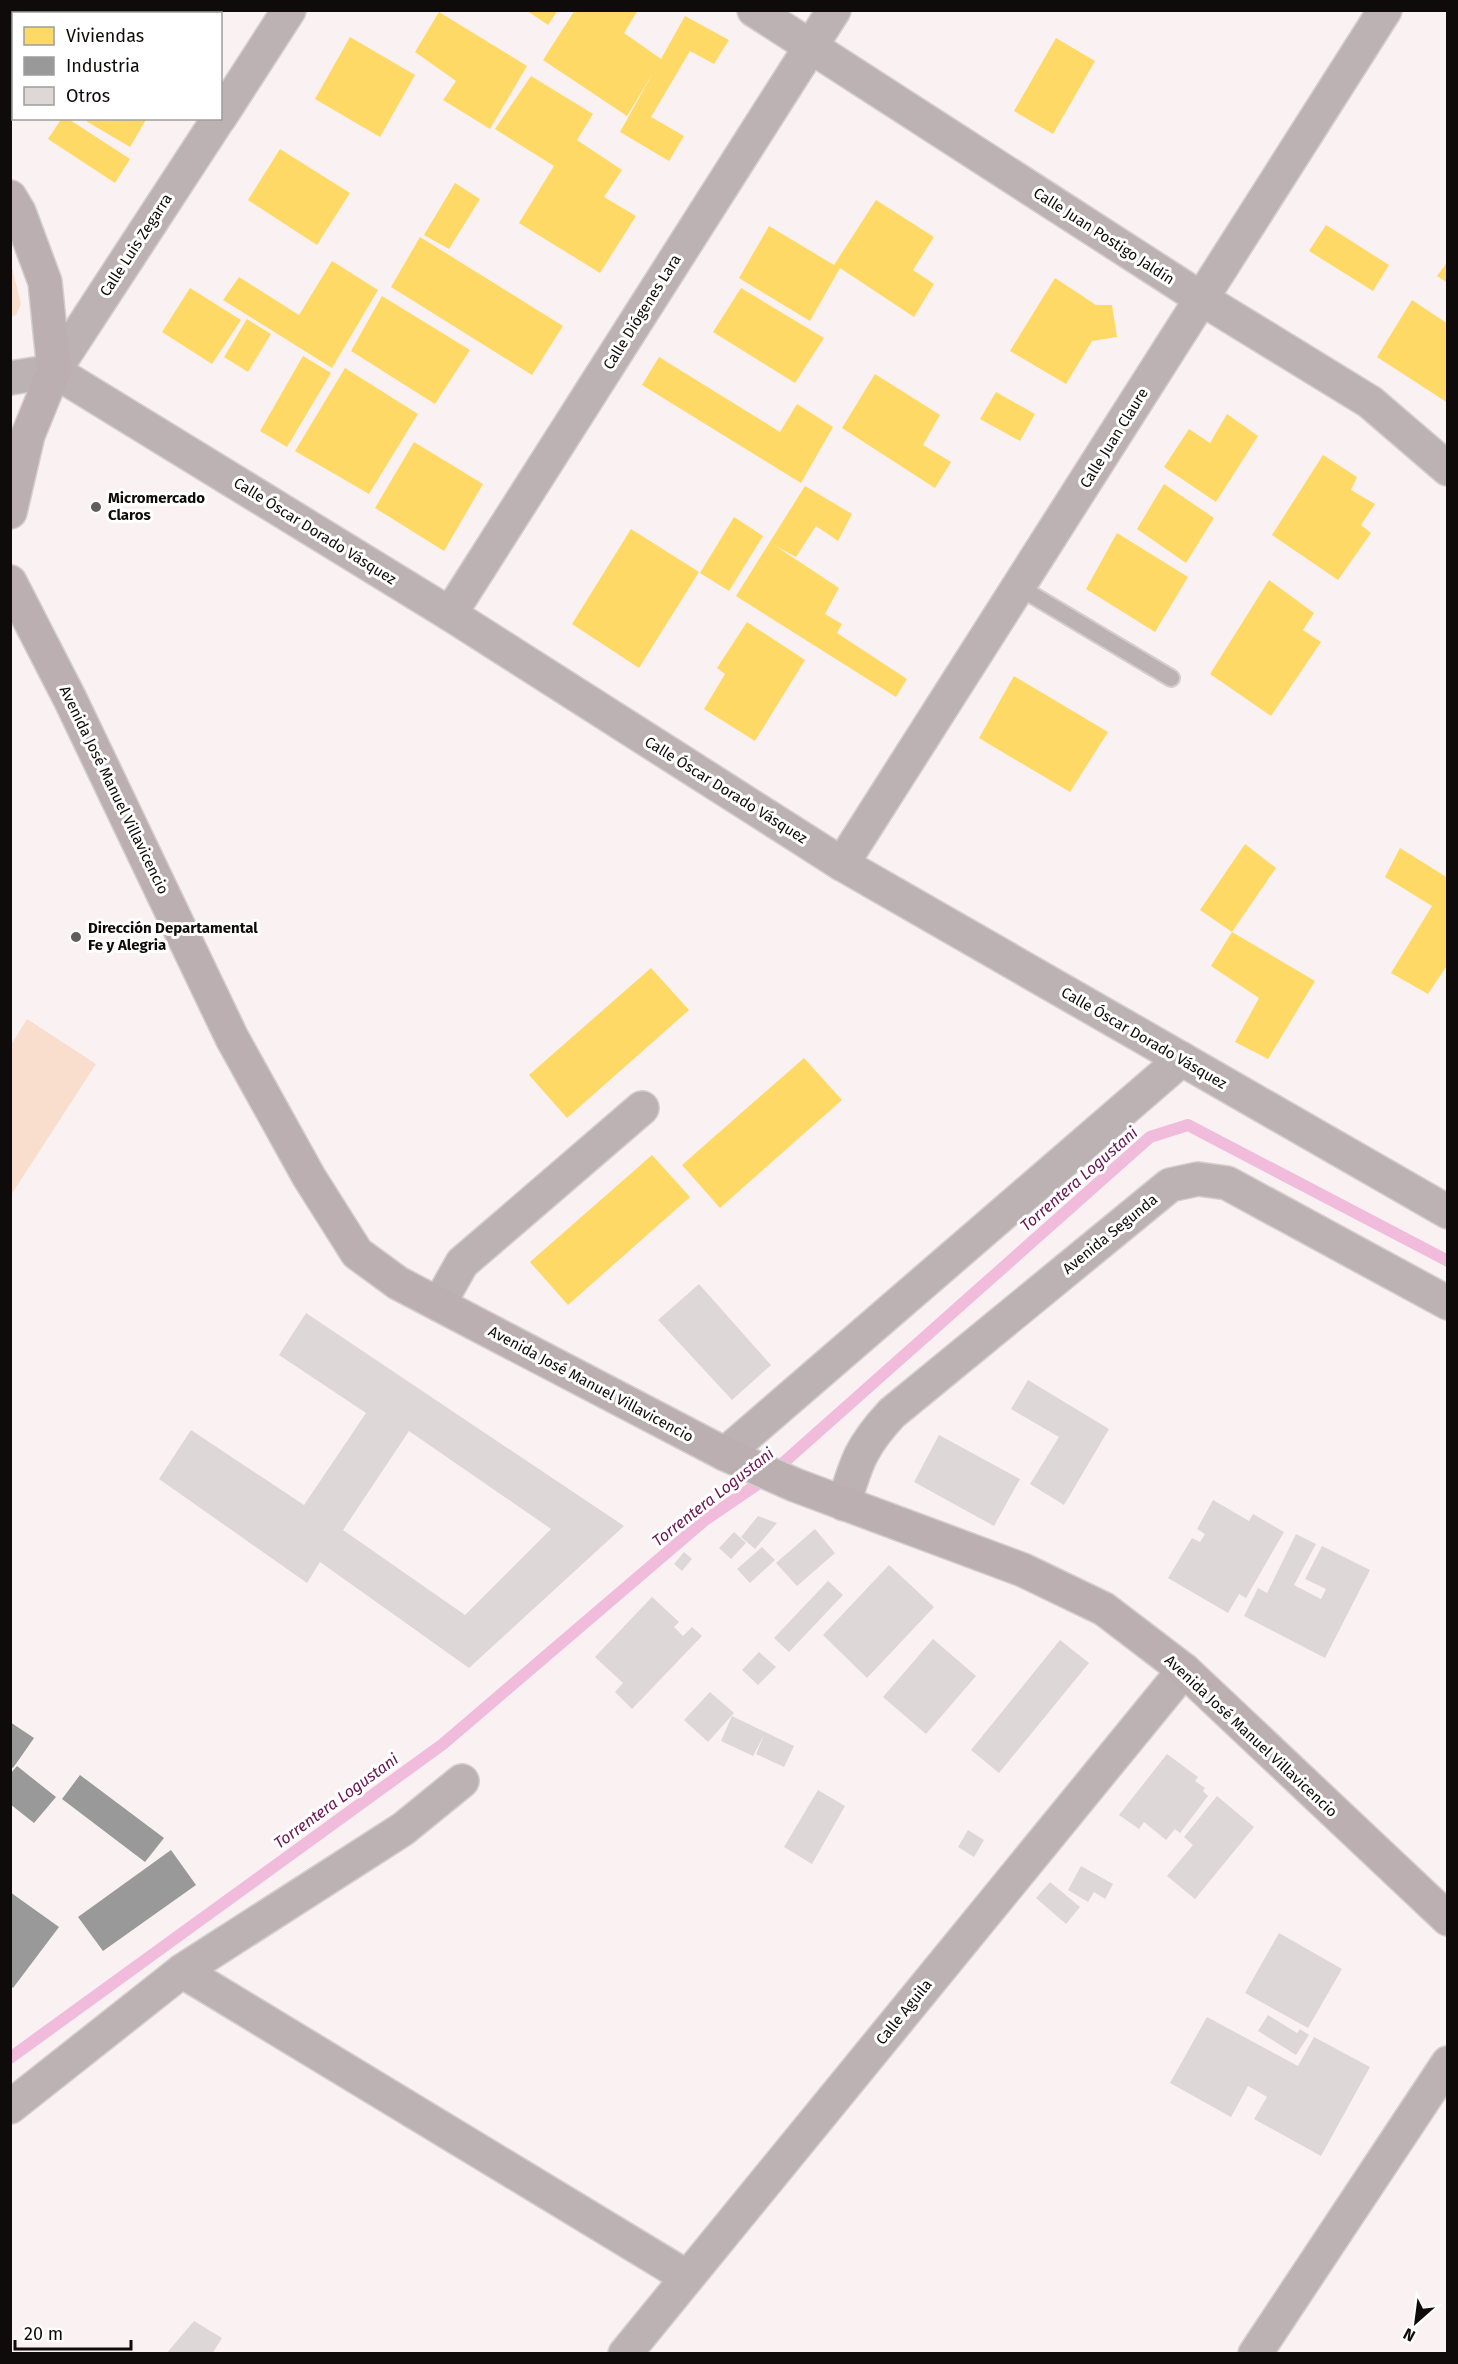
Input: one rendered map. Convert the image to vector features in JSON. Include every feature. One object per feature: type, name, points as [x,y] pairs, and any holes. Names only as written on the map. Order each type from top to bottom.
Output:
[{"type":"main road","points":[[10,197],[19,212],[45,282],[54,371],[28,435],[10,512]]},
{"type":"main road","name":"Avenida José Manuel Villavicencio","points":[[10,582],[70,699],[232,1038],[309,1177],[357,1252],[398,1283],[740,1461],[844,1504],[1023,1570],[1104,1609],[1184,1670],[1448,1919]]},
{"type":"street","name":"Calle Juan Postigo Jaldín","points":[[754,10],[1202,299],[1370,402],[1448,469]]},
{"type":"street","name":"Calle Diógenes Lara","points":[[450,614],[834,10]]},
{"type":"street","name":"Calle Juan Claure","points":[[842,864],[1385,10]]},
{"type":"street","name":"Calle Luis Zegarra","points":[[222,114],[276,18]]},
{"type":"street","name":"Calle Luis Zegarra","points":[[54,371],[219,120]]},
{"type":"street","name":"Calle Óscar Dorado Vásquez","points":[[54,371],[450,614],[842,864],[1448,1212]]},
{"type":"street","points":[[10,378],[54,371]]},
{"type":"street","points":[[740,1461],[1182,1059]]},
{"type":"street","points":[[439,1304],[462,1263],[642,1108]]},
{"type":"street","name":"Avenida Segunda","points":[[844,1504],[857,1459],[872,1434],[892,1413],[1170,1185],[1198,1179],[1227,1183],[1448,1303]]},
{"type":"street","name":"Calle Aguila","points":[[625,2354],[1184,1670]]},
{"type":"street","points":[[10,2107],[182,1971],[403,1829],[462,1781]]},
{"type":"street","points":[[182,1971],[687,2277]]},
{"type":"street","points":[[1255,2354],[1448,2062]]},
{"type":"lane","points":[[1019,587],[1171,678]]},
{"type":"shaded area","points":[[11,264],[21,304],[16,315],[11,317]]},
{"type":"shaded area","points":[[27,1019],[96,1064],[11,1195],[11,1045]]},
{"type":"building: Viviendas","points":[[32,10],[89,10],[88,12],[34,12]]},
{"type":"building: Viviendas","points":[[127,10],[200,10],[200,12],[130,12]]},
{"type":"building: Viviendas","points":[[526,10],[558,10],[548,25]]},
{"type":"building: Viviendas","points":[[575,10],[638,10],[624,33],[661,59],[685,16],[729,40],[714,64],[690,51],[651,117],[684,136],[669,161],[620,132],[653,73],[627,116],[543,60]]},
{"type":"building: Viviendas","points":[[439,12],[527,66],[490,129],[443,100],[456,81],[415,52]]},
{"type":"building: Viviendas","points":[[12,22],[12,106],[10,104],[10,24]]},
{"type":"building: Viviendas","points":[[350,37],[415,75],[380,137],[315,99]]},
{"type":"building: Viviendas","points":[[1056,38],[1095,61],[1053,134],[1014,111]]},
{"type":"building: Viviendas","points":[[531,76],[593,114],[577,140],[622,170],[604,197],[636,216],[600,273],[519,223],[554,166],[495,129]]},
{"type":"building: Viviendas","points":[[61,120],[70,120],[130,159],[115,183],[48,139]]},
{"type":"building: Viviendas","points":[[84,120],[146,120],[130,147]]},
{"type":"building: Viviendas","points":[[280,149],[350,193],[317,245],[248,200]]},
{"type":"building: Viviendas","points":[[455,183],[480,199],[449,249],[424,235]]},
{"type":"building: Viviendas","points":[[876,200],[934,237],[913,270],[934,284],[914,317],[840,268],[810,321],[739,278],[769,226],[834,265]]},
{"type":"building: Viviendas","points":[[1326,225],[1389,265],[1373,291],[1309,251]]},
{"type":"building: Viviendas","points":[[420,237],[563,326],[532,375],[391,287]]},
{"type":"building: Viviendas","points":[[332,261],[378,290],[332,368],[223,300],[239,277],[299,315]]},
{"type":"building: Viviendas","points":[[1448,261],[1448,283],[1437,276]]},
{"type":"building: Viviendas","points":[[1055,278],[1096,305],[1112,305],[1117,337],[1092,341],[1066,384],[1010,351]]},
{"type":"building: Viviendas","points":[[190,288],[241,320],[212,364],[162,332]]},
{"type":"building: Viviendas","points":[[741,288],[824,338],[795,383],[713,332]]},
{"type":"building: Viviendas","points":[[382,296],[470,350],[435,404],[351,351]]},
{"type":"building: Viviendas","points":[[1412,300],[1448,324],[1448,403],[1377,357]]},
{"type":"building: Viviendas","points":[[247,319],[271,334],[248,372],[224,357]]},
{"type":"building: Viviendas","points":[[303,356],[331,373],[287,447],[260,431]]},
{"type":"building: Viviendas","points":[[659,357],[780,432],[797,404],[833,427],[801,483],[642,385]]},
{"type":"building: Viviendas","points":[[345,368],[418,414],[369,494],[295,451]]},
{"type":"building: Viviendas","points":[[875,374],[940,415],[923,445],[951,462],[935,488],[842,428]]},
{"type":"building: Viviendas","points":[[996,392],[1035,414],[1020,441],[980,419]]},
{"type":"building: Viviendas","points":[[1227,414],[1258,436],[1216,502],[1164,467],[1189,429],[1210,443]]},
{"type":"building: Viviendas","points":[[414,442],[483,484],[444,551],[375,508]]},
{"type":"building: Viviendas","points":[[1323,455],[1357,477],[1351,490],[1375,504],[1361,525],[1371,533],[1338,580],[1272,535]]},
{"type":"building: Viviendas","points":[[1164,484],[1214,518],[1186,563],[1137,529]]},
{"type":"building: Viviendas","points":[[805,486],[852,514],[838,541],[816,526],[796,557],[774,545],[839,588],[825,614],[842,624],[837,633],[907,679],[896,697],[736,596]]},
{"type":"building: Viviendas","points":[[734,517],[763,536],[729,591],[700,573]]},
{"type":"building: Viviendas","points":[[631,529],[699,572],[639,668],[572,624]]},
{"type":"building: Viviendas","points":[[1117,533],[1188,577],[1155,632],[1086,589]]},
{"type":"building: Viviendas","points":[[1269,580],[1314,613],[1303,630],[1321,642],[1271,716],[1210,674]]},
{"type":"building: Viviendas","points":[[747,622],[805,660],[755,741],[704,709],[725,674],[717,668]]},
{"type":"building: Viviendas","points":[[1014,676],[1108,732],[1070,792],[979,738]]},
{"type":"building: Viviendas","points":[[1245,844],[1276,868],[1232,932],[1200,910]]},
{"type":"building: Viviendas","points":[[1400,848],[1448,878],[1448,964],[1428,994],[1391,973],[1432,906],[1385,877]]},
{"type":"building: Viviendas","points":[[1232,932],[1315,981],[1268,1059],[1235,1042],[1259,998],[1211,966]]},
{"type":"building: Viviendas","points":[[651,968],[689,1010],[567,1118],[529,1075]]},
{"type":"building: Viviendas","points":[[804,1058],[842,1100],[720,1208],[682,1165]]},
{"type":"building: Viviendas","points":[[652,1155],[690,1197],[568,1305],[530,1262]]},
{"type":"building: Industria","points":[[10,1722],[34,1738],[13,1768],[10,1766]]},
{"type":"building: Industria","points":[[17,1766],[56,1797],[34,1823],[10,1804],[10,1774]]},
{"type":"building: Industria","points":[[80,1775],[164,1838],[145,1862],[62,1799]]},
{"type":"building: Industria","points":[[171,1850],[196,1885],[103,1951],[78,1917]]},
{"type":"building: Industria","points":[[10,1892],[59,1927],[13,1988],[10,1985]]},
{"type":"building: Otros","points":[[699,1284],[771,1365],[732,1400],[658,1320]]},
{"type":"building: Otros","points":[[306,1313],[624,1526],[469,1668],[320,1562],[307,1583],[159,1479],[191,1430],[304,1505],[366,1413],[279,1355]],"holes":[[[409,1431],[551,1529],[465,1615],[343,1530]]]},
{"type":"building: Otros","points":[[1028,1380],[1109,1429],[1064,1505],[1030,1484],[1059,1437],[1011,1409]]},
{"type":"building: Otros","points":[[939,1435],[1020,1479],[994,1526],[914,1482]]},
{"type":"building: Otros","points":[[1213,1500],[1249,1521],[1253,1514],[1284,1532],[1246,1598],[1239,1594],[1228,1613],[1168,1578],[1192,1538],[1200,1542],[1205,1534],[1197,1529]]},
{"type":"building: Otros","points":[[758,1516],[777,1523],[755,1549],[741,1537]]},
{"type":"building: Otros","points":[[815,1529],[835,1553],[797,1586],[776,1563]]},
{"type":"building: Otros","points":[[734,1532],[746,1543],[731,1559],[719,1548]]},
{"type":"building: Otros","points":[[1296,1534],[1316,1544],[1294,1585],[1321,1599],[1326,1589],[1305,1579],[1322,1546],[1370,1570],[1325,1658],[1244,1616],[1258,1588],[1267,1593]]},
{"type":"building: Otros","points":[[762,1547],[775,1560],[750,1583],[737,1569]]},
{"type":"building: Otros","points":[[684,1552],[692,1559],[682,1571],[674,1564]]},
{"type":"building: Otros","points":[[889,1565],[934,1607],[867,1678],[823,1635]]},
{"type":"building: Otros","points":[[828,1581],[843,1595],[789,1652],[774,1638]]},
{"type":"building: Otros","points":[[652,1597],[679,1622],[674,1627],[683,1636],[692,1627],[702,1636],[632,1709],[615,1692],[623,1683],[595,1657]]},
{"type":"building: Otros","points":[[933,1639],[976,1676],[926,1734],[883,1697]]},
{"type":"building: Otros","points":[[1060,1640],[1089,1663],[999,1773],[971,1750]]},
{"type":"building: Otros","points":[[759,1652],[776,1667],[758,1685],[742,1670]]},
{"type":"building: Otros","points":[[710,1692],[734,1713],[708,1742],[684,1720]]},
{"type":"building: Otros","points":[[732,1716],[794,1746],[784,1767],[756,1754],[764,1735],[753,1756],[721,1741]]},
{"type":"building: Otros","points":[[1167,1754],[1198,1777],[1195,1781],[1205,1788],[1203,1791],[1208,1796],[1180,1833],[1175,1829],[1166,1840],[1144,1822],[1139,1829],[1119,1815]]},
{"type":"building: Otros","points":[[818,1790],[845,1806],[812,1864],[784,1847]]},
{"type":"building: Otros","points":[[1217,1796],[1254,1827],[1195,1899],[1167,1876],[1193,1845],[1184,1837]]},
{"type":"building: Otros","points":[[968,1830],[984,1840],[974,1857],[958,1847]]},
{"type":"building: Otros","points":[[1081,1866],[1113,1884],[1105,1899],[1094,1892],[1088,1902],[1068,1890]]},
{"type":"building: Otros","points":[[1050,1882],[1080,1907],[1066,1924],[1036,1898]]},
{"type":"building: Otros","points":[[1279,1933],[1342,1969],[1308,2028],[1245,1993]]},
{"type":"building: Otros","points":[[1268,2015],[1297,2033],[1300,2029],[1309,2035],[1296,2055],[1258,2031]]},
{"type":"building: Otros","points":[[1207,2017],[1298,2066],[1314,2037],[1370,2067],[1321,2156],[1254,2119],[1267,2097],[1248,2086],[1231,2117],[1170,2083]]},
{"type":"building: Otros","points":[[194,2321],[222,2338],[212,2354],[166,2354]]},
{"type":"waterway","name":"Torrentera Logustani","points":[[10,2058],[443,1744],[705,1520],[765,1479],[1150,1137],[1188,1125],[1448,1261]]},
{"type":"place","name":"Micromercado Claros","points":[[96,507]]},
{"type":"place","name":"Dirección Departamental Fe y Alegria","points":[[76,937]]}]
